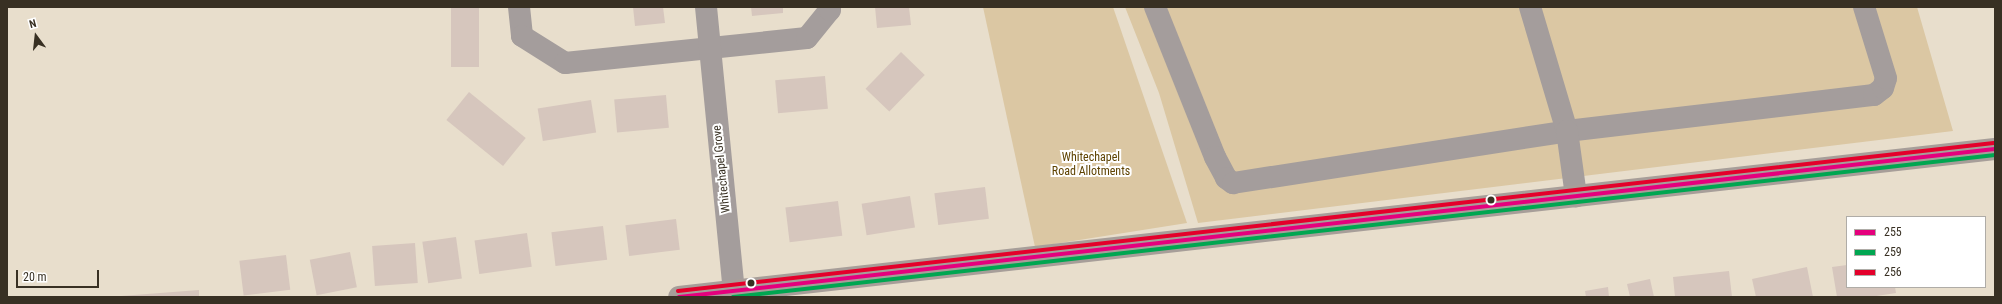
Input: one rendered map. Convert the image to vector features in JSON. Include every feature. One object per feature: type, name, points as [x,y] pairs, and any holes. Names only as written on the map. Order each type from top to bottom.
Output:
[{"type":"main road","points":[[679,297],[1995,149]]},
{"type":"street","points":[[519,7],[522,36],[565,63],[807,38],[830,10],[830,7]]},
{"type":"street","name":"Whitechapel Grove","points":[[706,7],[734,291]]},
{"type":"street","points":[[1155,7],[1215,158],[1226,178],[1233,182],[1567,131],[1874,95],[1882,88],[1886,78],[1864,7]]},
{"type":"street","points":[[1530,7],[1567,131],[1576,196]]},
{"type":"green space","name":"Whitechapel Road Allotments","points":[[983,7],[1113,7],[1187,223],[1035,247]]},
{"type":"green space","points":[[1125,7],[1917,7],[1953,131],[1198,223],[1159,93]]},
{"type":"building","points":[[451,7],[479,7],[479,67],[451,67]]},
{"type":"building","points":[[633,7],[663,7],[665,23],[635,26]]},
{"type":"building","points":[[751,7],[783,7],[783,13],[752,16]]},
{"type":"building","points":[[875,7],[909,7],[911,25],[877,28]]},
{"type":"building","points":[[901,52],[925,75],[889,112],[866,89]]},
{"type":"building","points":[[825,76],[828,109],[778,113],[775,80]]},
{"type":"building","points":[[469,92],[526,138],[503,166],[446,120]]},
{"type":"building","points":[[666,95],[669,128],[617,132],[614,100]]},
{"type":"building","points":[[591,100],[596,133],[543,141],[538,108]]},
{"type":"building","points":[[985,187],[989,219],[938,225],[934,193]]},
{"type":"building","points":[[910,196],[915,228],[867,235],[862,204]]},
{"type":"building","points":[[838,201],[842,236],[790,242],[785,207]]},
{"type":"building","points":[[676,219],[680,250],[629,256],[625,225]]},
{"type":"building","points":[[603,226],[607,260],[556,266],[551,232]]},
{"type":"building","points":[[527,233],[532,267],[479,274],[475,240]]},
{"type":"building","points":[[456,237],[462,279],[428,283],[422,242]]},
{"type":"building","points":[[415,243],[418,283],[375,286],[372,246]]},
{"type":"building","points":[[350,252],[357,287],[317,295],[310,260]]},
{"type":"building","points":[[286,255],[290,290],[244,295],[239,261]]},
{"type":"building","points":[[1846,265],[1846,288],[1895,288],[1896,293],[1870,297],[1837,297],[1832,267]]},
{"type":"building","points":[[1807,267],[1813,297],[1756,297],[1752,279]]},
{"type":"building","points":[[1729,271],[1732,297],[1675,297],[1673,277]]},
{"type":"building","points":[[1650,279],[1654,297],[1630,297],[1627,284]]},
{"type":"building","points":[[1608,287],[1609,297],[1586,297],[1585,291]]},
{"type":"building","points":[[199,290],[199,297],[121,297],[121,296]]},
{"type":"transit line","name":"256","points":[[678,291],[1994,143]]},
{"type":"transit line","name":"255","points":[[679,297],[1995,149]]},
{"type":"transit line","name":"259","points":[[733,297],[1995,155]]}]
